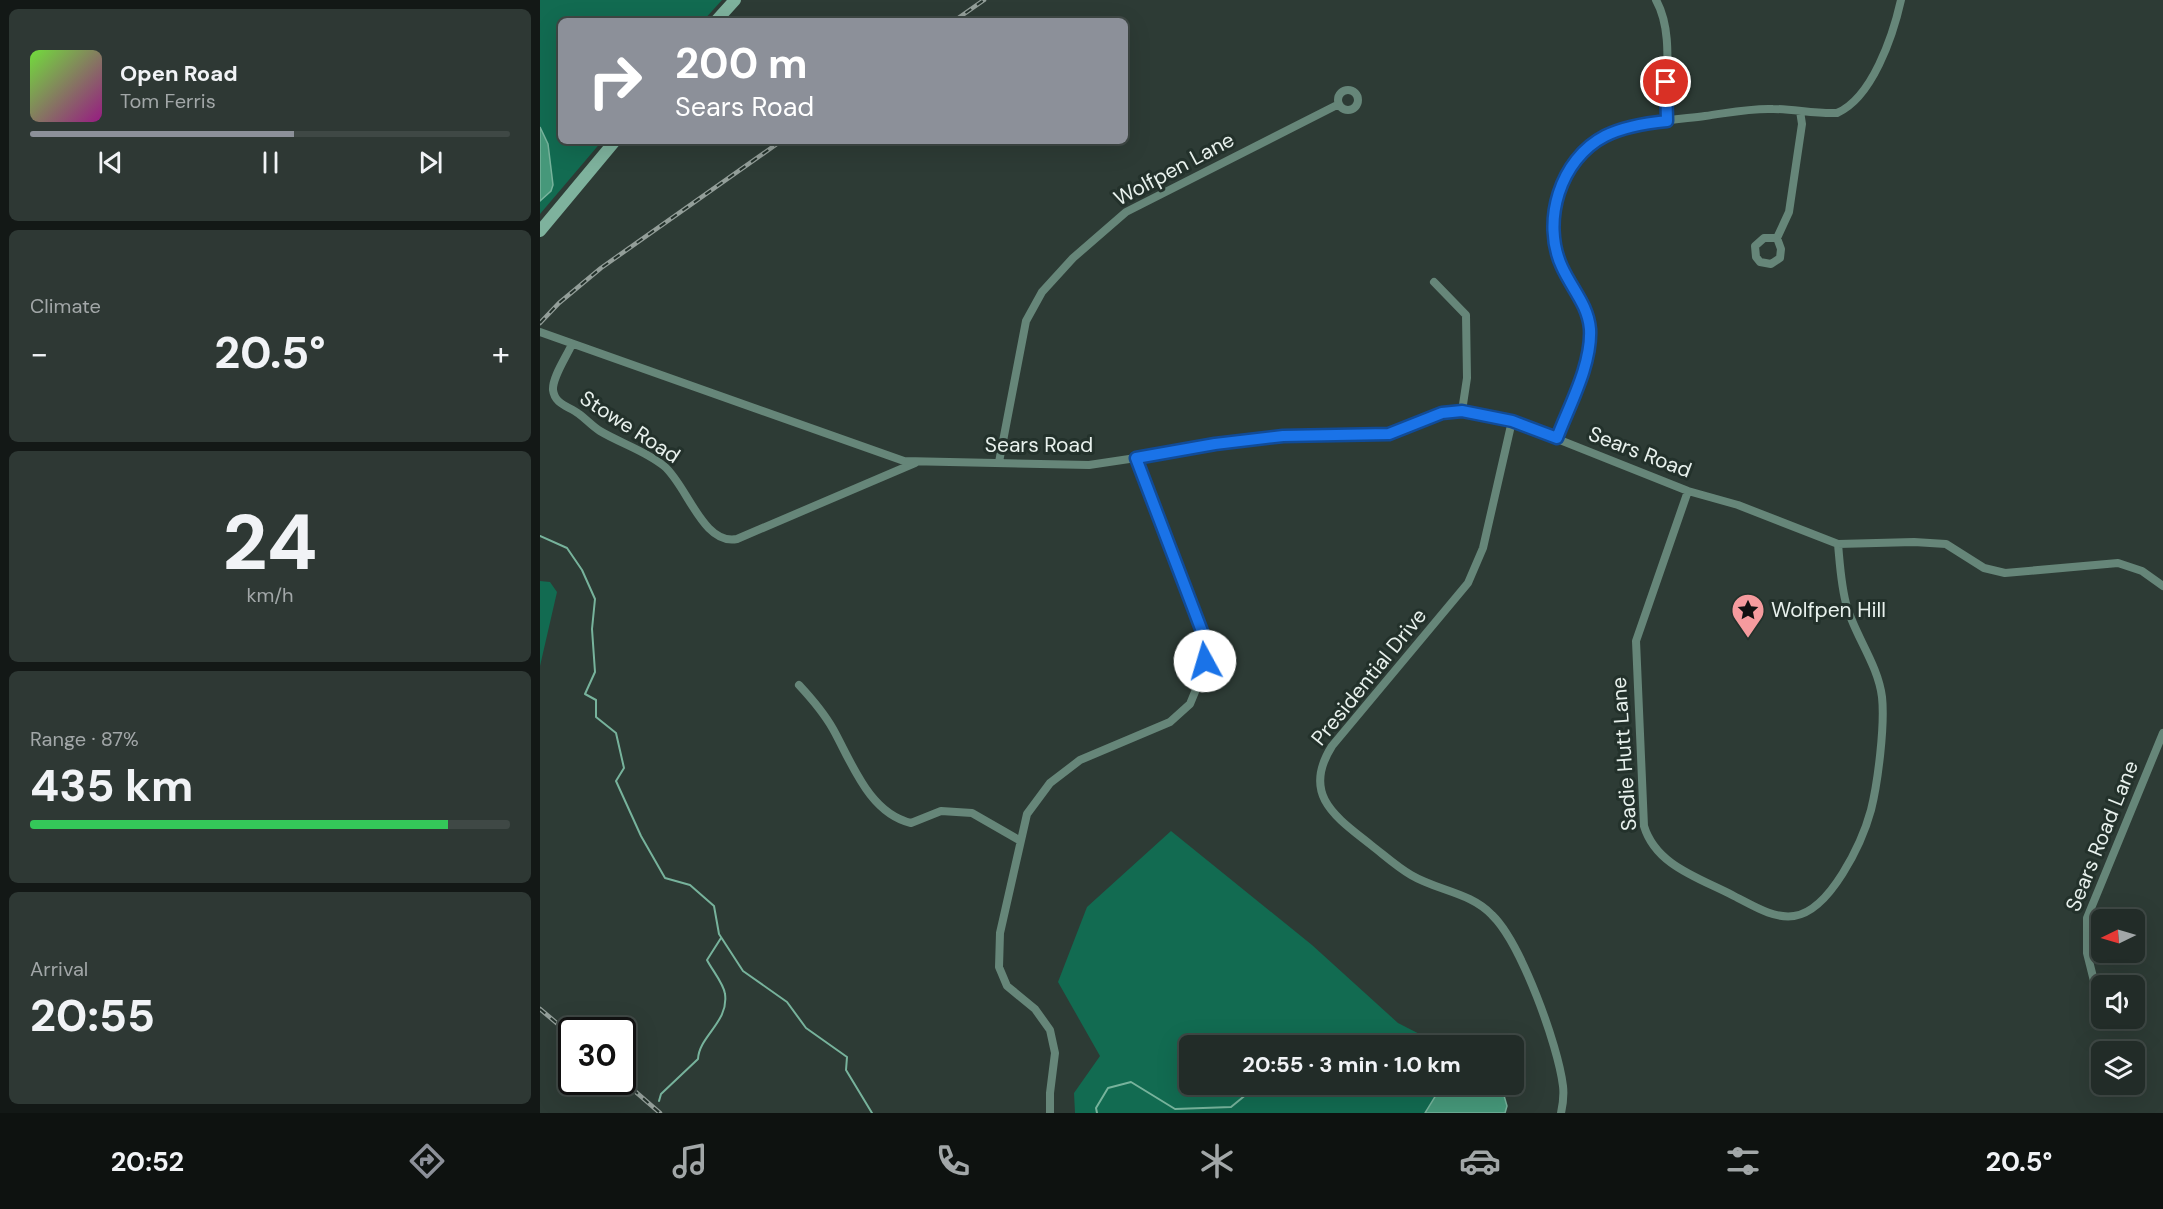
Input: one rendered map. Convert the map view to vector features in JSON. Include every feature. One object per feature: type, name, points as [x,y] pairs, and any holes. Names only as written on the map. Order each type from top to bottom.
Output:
[{"type":"main road","points":[[719,18],[735,0]]},
{"type":"main road","points":[[540,231],[612,144]]},
{"type":"street","points":[[1656,0],[1662,11],[1666,38],[1667,121]]},
{"type":"street","points":[[1557,438],[1579,380],[1590,333],[1589,319],[1579,294],[1562,267],[1555,243],[1554,214],[1560,188],[1572,166],[1589,146],[1605,136],[1649,123],[1746,110],[1837,114],[1857,100],[1869,82],[1884,50],[1901,0]]},
{"type":"street","name":"Wolfpen Lane","points":[[999,462],[1020,342],[1036,301],[1072,258],[1118,218],[1339,104]]},
{"type":"street","points":[[1776,238],[1789,210],[1802,124],[1800,111]]},
{"type":"street","points":[[1434,282],[1466,315],[1467,378],[1462,411]]},
{"type":"street","name":"Sears Road","points":[[540,332],[867,450],[915,463],[999,462],[1079,466],[1215,444],[1283,436],[1389,434],[1442,413],[1462,411],[1512,421],[1688,491],[1738,505],[1838,544],[1913,542],[1946,544],[1984,568],[2005,573],[2118,563],[2142,571],[2163,586]]},
{"type":"street","name":"Stowe Road","points":[[572,344],[554,384],[554,393],[560,404],[577,412],[598,430],[664,466],[676,478],[708,529],[725,540],[737,539],[915,463]]},
{"type":"street","name":"Presidential Drive","points":[[1512,421],[1483,548],[1467,583],[1425,637],[1332,746],[1321,766],[1319,782],[1326,804],[1349,827],[1411,875],[1477,902],[1502,925],[1518,955],[1557,1056],[1563,1088],[1562,1113]]},
{"type":"street","points":[[1050,1113],[1050,1093],[1056,1053],[1050,1030],[1035,1009],[1007,986],[999,967],[998,949],[1019,840],[1027,814],[1050,783],[1080,760],[1170,722],[1190,704],[1201,681],[1205,661],[1203,634],[1136,458]]},
{"type":"street","name":"Sadie Hutt Lane","points":[[1688,491],[1636,641],[1644,826],[1653,849],[1669,862],[1753,905],[1785,917],[1813,910],[1830,892],[1853,850],[1871,809],[1883,719],[1882,695],[1847,609],[1838,544]]},
{"type":"street","points":[[799,685],[824,715],[867,788],[888,812],[911,823],[941,811],[972,813],[1019,840]]},
{"type":"street","name":"Sears Road Lane","points":[[2092,975],[2087,953],[2087,918],[2163,733]]},
{"type":"shaded area","points":[[540,0],[722,0],[706,18],[558,18],[558,144],[599,144],[540,214]]},
{"type":"shaded area","points":[[540,127],[548,144],[553,185],[551,191],[540,201]]},
{"type":"shaded area","points":[[540,581],[550,582],[557,592],[540,666]]},
{"type":"shaded area","points":[[1171,831],[1312,945],[1398,1023],[1421,1035],[1179,1035],[1179,1095],[1438,1095],[1425,1113],[1075,1113],[1074,1093],[1100,1056],[1058,982],[1087,907]]},
{"type":"shaded area","points":[[1436,1095],[1504,1095],[1507,1106],[1505,1113],[1425,1113]]},
{"type":"waterway","points":[[540,536],[567,548],[582,570],[595,599],[592,629],[595,672],[585,694],[596,700],[596,717],[616,733],[624,768],[616,781],[641,836],[665,878],[690,885],[714,906],[719,934],[743,971],[787,1002],[806,1028],[847,1057],[846,1070],[872,1113]]},
{"type":"waterway","points":[[659,1101],[661,1094],[698,1059],[703,1043],[723,1013],[724,990],[707,960],[721,938]]},
{"type":"waterway","points":[[1097,1113],[1096,1108],[1108,1088],[1131,1082],[1175,1109],[1231,1107],[1246,1095]]},
{"type":"railway","points":[[958,18],[984,0]]},
{"type":"railway","points":[[540,323],[559,303],[601,268],[777,144]]},
{"type":"railway","points":[[540,1009],[558,1024]]},
{"type":"railway","points":[[636,1092],[660,1113]]},
{"type":"place","name":"Wolfpen Hill","points":[[1748,639]]},
{"type":"route","points":[[1205,661],[1203,634],[1136,458],[1215,444],[1283,436],[1389,434],[1442,413],[1462,411],[1512,421],[1557,438],[1587,356],[1590,333],[1589,319],[1579,294],[1562,267],[1555,243],[1556,199],[1572,166],[1589,146],[1615,132],[1667,121],[1666,82]]}]
